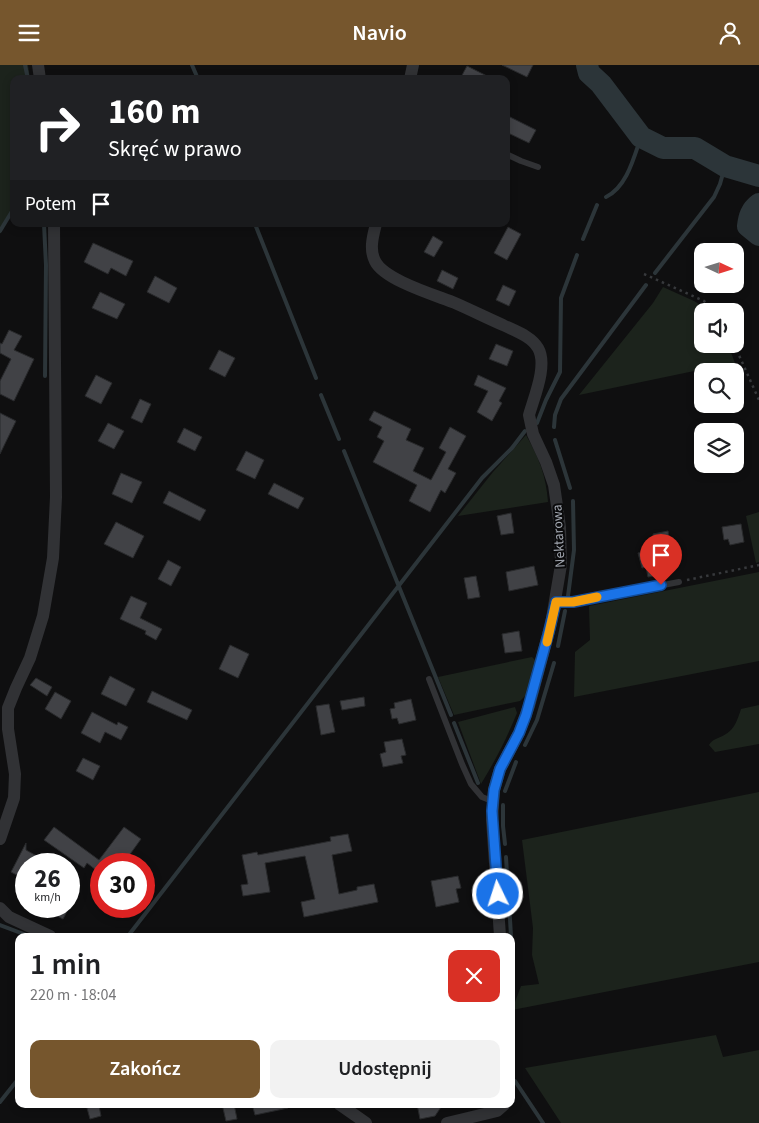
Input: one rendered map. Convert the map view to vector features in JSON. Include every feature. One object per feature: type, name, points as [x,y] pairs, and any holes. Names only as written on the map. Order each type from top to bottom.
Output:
[{"type":"street","points":[[0,839],[14,797],[15,774],[8,729],[8,708],[30,657],[43,616],[53,558],[56,497],[54,227]]},
{"type":"street","name":"Nektarowa","points":[[375,227],[372,245],[373,255],[380,268],[386,273],[530,339],[538,348],[541,358],[541,368],[529,415],[533,434],[552,477],[558,510],[562,553],[556,602],[529,706],[519,733],[500,769],[492,801],[500,933]]},
{"type":"street","points":[[0,908],[9,917],[44,933]]},
{"type":"street","points":[[345,1108],[366,1123]]},
{"type":"street","points":[[447,1123],[497,1111],[500,1108]]},
{"type":"lane","points":[[510,156],[538,167]]},
{"type":"lane","points":[[556,602],[573,602],[678,582]]},
{"type":"lane","points":[[429,679],[471,784],[482,797],[492,801]]},
{"type":"path","points":[[644,274],[706,303]]},
{"type":"path","points":[[738,353],[759,400]]},
{"type":"path","points":[[678,582],[759,565]]},
{"type":"shaded area","points":[[0,65],[28,65],[29,75],[10,75],[10,213],[0,234]]},
{"type":"shaded area","points":[[663,287],[697,303],[694,303],[694,353],[731,353],[735,363],[694,363],[694,371],[579,395],[653,303]]},
{"type":"shaded area","points":[[526,435],[541,467],[546,483],[548,502],[458,516],[493,472]]},
{"type":"shaded area","points":[[759,512],[759,562],[756,563],[746,516]]},
{"type":"shaded area","points":[[759,572],[759,661],[574,697],[575,652],[590,640],[589,606]]},
{"type":"shaded area","points":[[532,657],[536,661],[526,695],[520,701],[454,715],[438,677]]},
{"type":"shaded area","points":[[759,705],[759,744],[715,752],[709,745],[712,741],[732,729],[741,709]]},
{"type":"shaded area","points":[[515,707],[517,713],[501,749],[481,784],[458,722]]},
{"type":"shaded area","points":[[759,792],[759,962],[515,1009],[515,1002],[521,986],[539,984],[532,955],[533,928],[522,840]]},
{"type":"shaded area","points":[[716,1035],[723,1057],[759,1050],[759,1123],[561,1123],[525,1068]]},
{"type":"building","points":[[502,65],[533,65],[527,77]]},
{"type":"building","points":[[467,66],[485,75],[462,75]]},
{"type":"building","points":[[510,117],[536,130],[529,143],[510,134]]},
{"type":"building","points":[[508,227],[521,234],[507,260],[494,253]]},
{"type":"building","points":[[433,236],[443,242],[434,257],[424,252]]},
{"type":"building","points":[[93,243],[133,261],[126,276],[111,268],[108,274],[84,262]]},
{"type":"building","points":[[442,270],[458,278],[453,289],[437,281]]},
{"type":"building","points":[[155,276],[177,288],[169,303],[147,292]]},
{"type":"building","points":[[503,285],[516,291],[509,306],[496,300]]},
{"type":"building","points":[[100,292],[125,304],[117,319],[92,308]]},
{"type":"building","points":[[9,330],[22,336],[14,350],[34,359],[14,401],[0,394],[0,381],[11,359],[0,353],[0,343],[2,344]]},
{"type":"building","points":[[496,344],[513,351],[507,366],[489,359]]},
{"type":"building","points":[[219,350],[235,358],[225,377],[209,369]]},
{"type":"building","points":[[96,375],[112,383],[101,404],[85,396]]},
{"type":"building","points":[[478,375],[506,388],[499,401],[502,403],[492,421],[477,412],[488,391],[474,385]]},
{"type":"building","points":[[140,399],[151,404],[142,423],[131,418]]},
{"type":"building","points":[[374,411],[411,429],[406,440],[424,448],[413,471],[431,480],[446,452],[439,448],[450,427],[466,436],[448,469],[456,473],[445,493],[441,490],[430,512],[409,501],[417,485],[373,462],[384,441],[377,437],[382,427],[369,420]]},
{"type":"building","points":[[0,413],[16,421],[0,454]]},
{"type":"building","points":[[108,423],[124,431],[114,449],[98,441]]},
{"type":"building","points":[[184,428],[202,437],[195,451],[177,442]]},
{"type":"building","points":[[246,451],[264,460],[255,479],[236,470]]},
{"type":"building","points":[[121,473],[142,482],[132,503],[112,494]]},
{"type":"building","points":[[274,483],[304,498],[298,509],[268,494]]},
{"type":"building","points":[[169,491],[206,510],[200,521],[163,503]]},
{"type":"building","points":[[511,513],[514,533],[501,535],[497,516]]},
{"type":"building","points":[[116,522],[144,536],[133,558],[104,544]]},
{"type":"building","points":[[741,524],[744,542],[730,545],[728,539],[724,540],[722,527]]},
{"type":"building","points":[[668,531],[670,544],[655,546],[653,534]]},
{"type":"building","points":[[655,549],[660,575],[648,577],[646,567],[642,568],[638,553]]},
{"type":"building","points":[[168,560],[181,567],[171,586],[158,579]]},
{"type":"building","points":[[534,566],[538,585],[509,591],[506,572]]},
{"type":"building","points":[[476,576],[480,597],[468,599],[464,578]]},
{"type":"building","points":[[131,596],[147,603],[140,618],[162,629],[156,640],[145,634],[146,631],[120,619]]},
{"type":"building","points":[[519,631],[522,651],[505,653],[502,634]]},
{"type":"building","points":[[230,645],[249,654],[238,678],[219,669]]},
{"type":"building","points":[[110,676],[135,689],[126,706],[101,694]]},
{"type":"building","points":[[36,678],[52,687],[47,696],[30,685]]},
{"type":"building","points":[[152,691],[192,710],[187,720],[147,702]]},
{"type":"building","points":[[55,692],[71,701],[61,719],[45,709]]},
{"type":"building","points":[[364,697],[365,706],[342,710],[340,701]]},
{"type":"building","points":[[411,699],[416,720],[399,724],[397,718],[392,719],[390,709],[395,708],[394,703]]},
{"type":"building","points":[[329,704],[335,732],[321,735],[316,706]]},
{"type":"building","points":[[92,712],[117,725],[118,722],[128,727],[121,740],[105,732],[100,743],[81,733]]},
{"type":"building","points":[[402,739],[406,755],[401,756],[403,763],[383,767],[380,754],[386,752],[384,742]]},
{"type":"building","points":[[83,758],[100,766],[93,780],[76,771]]},
{"type":"building","points":[[54,827],[90,853],[90,865],[87,863],[84,868],[80,865],[80,853],[63,853],[44,840]]},
{"type":"building","points":[[124,827],[141,839],[131,853],[104,853]]},
{"type":"building","points":[[348,834],[352,851],[332,855],[339,894],[357,890],[357,887],[374,884],[378,902],[304,917],[301,902],[315,899],[305,856],[265,863],[270,892],[243,896],[241,885],[248,884],[242,855],[257,852],[258,855],[331,841],[330,837]]},
{"type":"building","points":[[26,843],[26,850],[31,853],[21,853]]},
{"type":"building","points":[[15,864],[15,874],[11,872]]},
{"type":"building","points":[[458,876],[461,888],[456,889],[459,902],[436,907],[431,881]]},
{"type":"building","points":[[87,1108],[99,1108],[101,1116],[90,1119]]},
{"type":"building","points":[[223,1108],[235,1108],[237,1119],[226,1121]]},
{"type":"building","points":[[253,1108],[288,1108],[255,1115]]},
{"type":"building","points":[[418,1108],[440,1108],[435,1116],[420,1119]]},
{"type":"waterway","points":[[25,65],[27,75]]},
{"type":"waterway","points":[[192,65],[196,75]]},
{"type":"waterway","points":[[587,65],[589,73],[601,84],[641,137],[663,148],[695,148],[725,166],[759,176]]},
{"type":"waterway","points":[[606,197],[619,186],[629,171],[641,137]]},
{"type":"waterway","points":[[655,273],[714,197],[725,166]]},
{"type":"waterway","points":[[759,204],[751,214],[748,226],[759,235]]},
{"type":"waterway","points":[[583,239],[597,205]]},
{"type":"waterway","points":[[0,231],[10,215]]},
{"type":"waterway","points":[[44,227],[46,265],[45,376]]},
{"type":"waterway","points":[[256,227],[316,378]]},
{"type":"waterway","points":[[537,423],[560,372],[561,298],[577,255]]},
{"type":"waterway","points":[[554,427],[555,415],[561,399],[646,285]]},
{"type":"waterway","points":[[321,395],[339,439]]},
{"type":"waterway","points":[[130,933],[482,478],[512,448],[525,431]]},
{"type":"waterway","points":[[555,440],[570,488]]},
{"type":"waterway","points":[[344,451],[451,715]]},
{"type":"waterway","points":[[568,596],[574,550],[573,501]]},
{"type":"waterway","points":[[558,646],[565,611]]},
{"type":"waterway","points":[[525,745],[537,720],[554,663]]},
{"type":"waterway","points":[[454,723],[478,783]]},
{"type":"waterway","points":[[505,791],[516,762]]},
{"type":"waterway","points":[[503,805],[505,844]]},
{"type":"waterway","points":[[506,857],[507,874]]},
{"type":"waterway","points":[[508,886],[511,933]]},
{"type":"waterway","points":[[0,925],[21,933]]},
{"type":"waterway","points":[[515,1081],[543,1123]]},
{"type":"waterway","points":[[0,1102],[15,1083]]},
{"type":"slow traffic","points":[[547,642],[556,602],[573,602],[597,597]]},
{"type":"route","points":[[498,894],[492,811],[494,790],[504,759],[519,733],[529,706],[556,602],[573,602],[661,585]]}]
